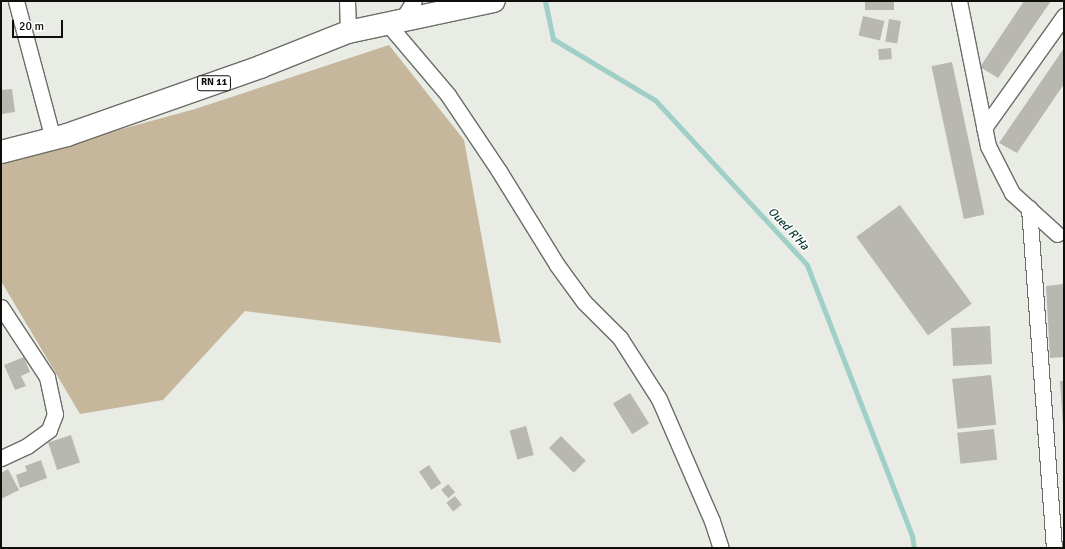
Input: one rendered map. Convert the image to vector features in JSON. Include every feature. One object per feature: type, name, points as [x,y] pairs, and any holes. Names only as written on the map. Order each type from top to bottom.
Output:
[{"type":"main road","name":"RN 11","points":[[1,152],[53,139],[260,67],[348,32],[395,22],[421,8],[494,1]]},
{"type":"street","points":[[16,1],[53,139]]},
{"type":"street","points":[[347,1],[348,32]]},
{"type":"street","points":[[959,1],[988,146],[1012,193],[1057,234]]},
{"type":"street","points":[[984,128],[1064,16]]},
{"type":"street","points":[[395,22],[448,95],[499,171],[557,265],[584,302],[620,338],[655,393],[712,521],[721,548]]},
{"type":"street","points":[[1029,208],[1054,548]]},
{"type":"street","points":[[1,307],[47,377],[55,414],[49,430],[27,446],[1,458]]},
{"type":"shaded area","points":[[389,45],[464,140],[501,343],[245,311],[163,400],[80,414],[1,281],[1,162],[195,109]]},
{"type":"building","points":[[865,1],[894,1],[894,10],[865,10]]},
{"type":"building","points":[[1024,1],[1051,1],[998,78],[980,67]]},
{"type":"building","points":[[863,16],[884,21],[880,40],[859,35]]},
{"type":"building","points":[[889,19],[901,21],[897,44],[885,42]]},
{"type":"building","points":[[891,48],[892,59],[879,60],[878,49]]},
{"type":"building","points":[[1064,48],[1064,84],[1017,153],[999,143]]},
{"type":"building","points":[[952,62],[984,215],[964,219],[931,66]]},
{"type":"building","points":[[12,89],[15,112],[1,114],[1,90]]},
{"type":"building","points":[[900,205],[972,304],[928,335],[856,237]]},
{"type":"building","points":[[1064,284],[1064,357],[1050,358],[1046,286]]},
{"type":"building","points":[[990,326],[992,364],[953,366],[951,328]]},
{"type":"building","points":[[24,357],[30,372],[21,376],[26,386],[15,390],[4,365]]},
{"type":"building","points":[[991,375],[996,425],[957,429],[952,379]]},
{"type":"building","points":[[1060,381],[1064,381],[1064,427],[1063,427]]},
{"type":"building","points":[[630,393],[649,424],[632,434],[613,404]]},
{"type":"building","points":[[526,426],[534,455],[517,459],[510,430]]},
{"type":"building","points":[[994,429],[997,460],[960,464],[957,433]]},
{"type":"building","points":[[71,435],[80,463],[57,470],[48,442]]},
{"type":"building","points":[[561,436],[586,461],[574,473],[549,448]]},
{"type":"building","points":[[41,460],[47,478],[20,488],[16,475],[27,471],[25,466]]},
{"type":"building","points":[[429,465],[441,483],[431,490],[419,472]]},
{"type":"building","points":[[8,469],[19,490],[1,499],[1,473]]},
{"type":"building","points":[[448,484],[455,492],[448,498],[441,490]]},
{"type":"building","points":[[455,496],[462,505],[453,511],[446,503]]},
{"type":"waterway","name":"Oued R'Ha","points":[[545,1],[553,39],[655,100],[807,265],[912,536],[914,548]]}]
